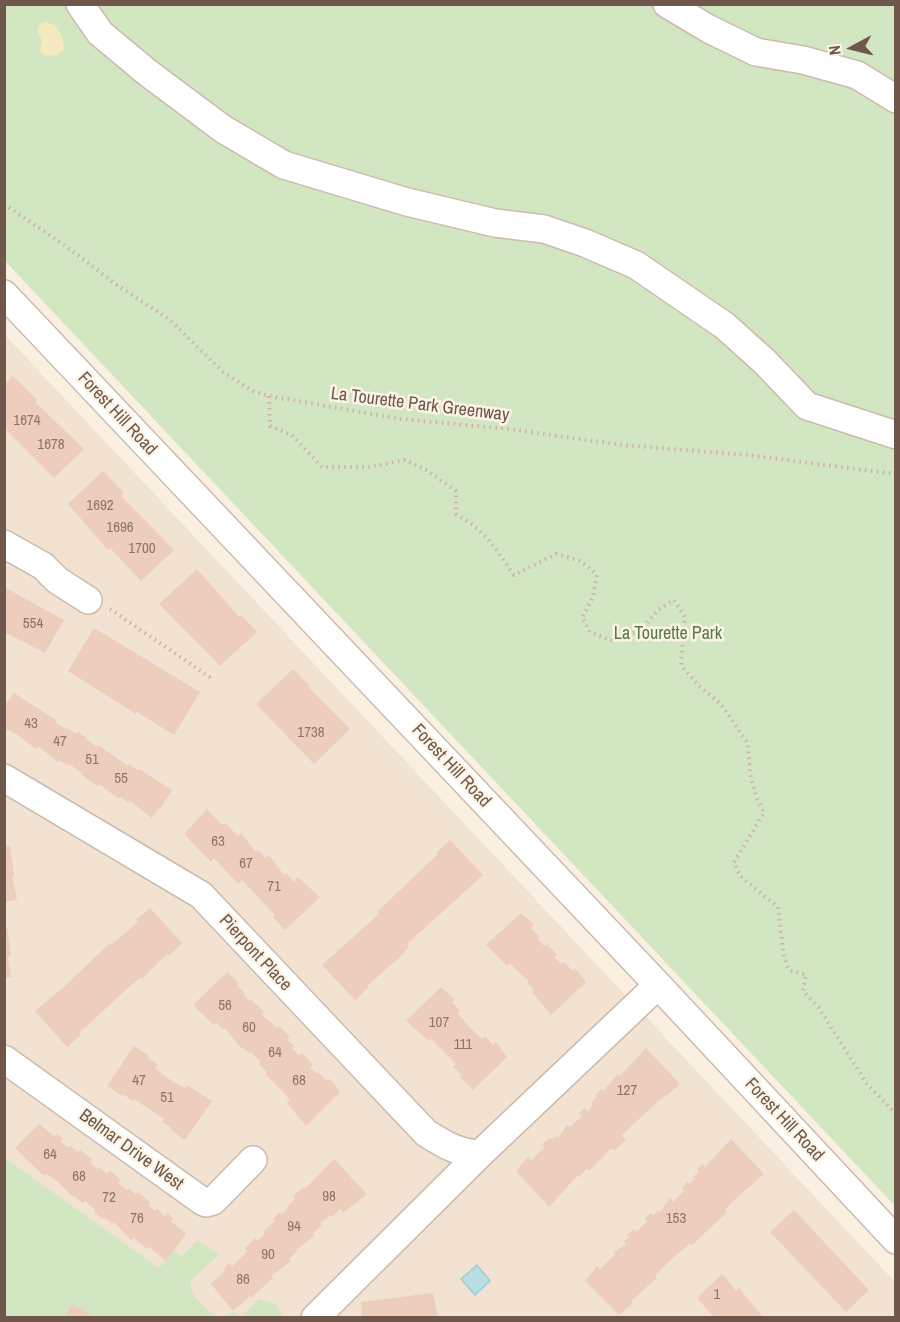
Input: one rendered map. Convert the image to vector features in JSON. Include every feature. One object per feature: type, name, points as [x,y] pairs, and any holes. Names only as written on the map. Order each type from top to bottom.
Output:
[{"type":"street","points":[[80,4],[100,33],[148,73],[223,129],[284,165],[407,202],[495,223],[544,229],[585,243],[636,265],[725,326],[765,362],[807,406],[896,435]]},
{"type":"street","points":[[667,4],[709,29],[756,52],[802,60],[857,75],[896,99]]},
{"type":"street","name":"Forest Hill Road","points":[[4,294],[896,1240]]},
{"type":"street","points":[[4,544],[44,566],[57,580],[97,603]]},
{"type":"street","name":"Pierpont Place","points":[[4,778],[201,895],[426,1133],[452,1149],[480,1154]]},
{"type":"street","points":[[315,1317],[480,1154],[658,986]]},
{"type":"street","name":"Belmar Drive West","points":[[4,1059],[206,1203],[213,1201],[253,1160]]},
{"type":"path","name":"La Tourette Park Greenway","points":[[4,204],[170,320],[223,372],[253,391],[269,396],[401,419],[509,429],[623,445],[747,454],[896,474]]},
{"type":"path","points":[[269,396],[270,426],[292,435],[322,467],[370,467],[405,460],[425,470],[456,491],[456,514],[476,525],[492,543],[514,575],[556,554],[581,561],[597,575],[593,597],[582,618],[590,632],[613,641],[641,630],[658,610],[674,600],[685,617],[681,665],[701,688],[721,704],[748,744],[750,773],[756,796],[764,813],[734,862],[740,876],[778,907],[784,957],[789,970],[806,975],[803,991],[819,1008],[867,1084],[896,1114]]},
{"type":"path","points":[[97,603],[211,678]]},
{"type":"shaded area","points":[[5,335],[895,1282],[895,1317],[178,1317],[5,1185]]},
{"type":"green space","name":"La Tourette Park","points":[[4,5],[895,5],[895,1206],[5,261]]},
{"type":"green space","points":[[5,1158],[159,1268],[174,1251],[182,1257],[197,1240],[219,1255],[191,1282],[191,1288],[197,1299],[216,1317],[95,1317],[72,1305],[64,1317],[5,1318]]},
{"type":"green space","points":[[259,1299],[275,1304],[285,1317],[241,1317]]},
{"type":"green space","points":[[233,1311],[241,1317],[224,1317]]},
{"type":"sand","points":[[45,22],[55,25],[62,36],[64,49],[58,55],[45,56],[39,51],[41,40],[37,31],[40,24]]},
{"type":"water","points":[[477,1265],[490,1281],[475,1295],[461,1279]]},
{"type":"building","points":[[13,376],[37,400],[35,402],[84,449],[54,478],[6,430],[8,429],[5,425],[5,384]]},
{"type":"building","points":[[103,471],[124,493],[121,496],[174,550],[141,581],[110,548],[108,550],[68,504]]},
{"type":"building","points":[[197,569],[239,617],[241,615],[257,632],[220,666],[159,604]]},
{"type":"building","points":[[4,587],[64,620],[45,653],[4,632]]},
{"type":"building","points":[[94,628],[200,692],[174,735],[68,671]]},
{"type":"building","points":[[293,669],[350,729],[314,764],[256,704]]},
{"type":"building","points":[[14,693],[66,729],[76,734],[78,732],[97,747],[98,745],[128,766],[129,764],[139,769],[172,790],[160,809],[152,818],[130,801],[129,803],[120,797],[119,799],[99,784],[97,786],[69,764],[68,766],[59,760],[58,762],[38,746],[36,749],[15,733],[4,728],[4,707]]},
{"type":"building","points":[[207,809],[222,825],[225,823],[238,836],[241,833],[256,852],[258,850],[265,858],[269,855],[284,875],[286,873],[294,882],[298,877],[320,897],[285,930],[273,917],[275,915],[242,880],[238,884],[214,858],[211,862],[184,834]]},
{"type":"building","points":[[450,840],[483,875],[407,944],[409,946],[402,955],[367,986],[368,988],[355,1000],[322,965],[379,914],[377,912]]},
{"type":"building","points":[[10,846],[14,876],[12,876],[17,900],[4,902],[4,847]]},
{"type":"building","points":[[150,908],[182,943],[169,956],[167,954],[142,979],[141,977],[131,985],[67,1047],[35,1011],[110,943],[111,945],[138,922],[136,920]]},
{"type":"building","points":[[521,913],[534,925],[531,928],[539,936],[537,938],[544,946],[547,944],[557,955],[554,957],[562,964],[564,962],[573,971],[575,968],[586,982],[551,1015],[532,992],[534,990],[527,982],[529,981],[510,964],[507,966],[486,945]]},
{"type":"building","points":[[4,927],[7,927],[11,955],[8,956],[11,977],[4,978]]},
{"type":"building","points":[[227,972],[239,983],[237,985],[249,1001],[251,999],[264,1012],[261,1014],[290,1037],[287,1040],[294,1046],[292,1048],[299,1055],[302,1053],[313,1064],[310,1067],[316,1074],[318,1072],[326,1080],[330,1079],[340,1092],[306,1126],[287,1103],[290,1099],[265,1074],[267,1072],[259,1064],[261,1062],[251,1052],[250,1054],[241,1048],[225,1028],[223,1030],[216,1022],[214,1025],[193,1005]]},
{"type":"building","points":[[441,987],[455,1000],[452,1002],[469,1027],[482,1039],[485,1036],[493,1045],[496,1042],[507,1057],[473,1090],[453,1067],[456,1064],[431,1039],[429,1041],[406,1021]]},
{"type":"building","points":[[134,1046],[149,1056],[148,1058],[158,1065],[155,1068],[169,1079],[185,1088],[187,1085],[212,1101],[185,1140],[162,1122],[164,1119],[134,1099],[133,1101],[123,1094],[122,1096],[107,1086]]},
{"type":"building","points":[[646,1048],[680,1084],[622,1135],[626,1140],[614,1151],[612,1148],[589,1171],[587,1169],[579,1177],[577,1176],[549,1207],[516,1171],[528,1157],[531,1160],[545,1147],[542,1144],[550,1138],[552,1140],[556,1136],[558,1138],[567,1125],[570,1127],[582,1116],[579,1113],[585,1108],[588,1111],[601,1089],[603,1091],[618,1074],[620,1076]]},
{"type":"building","points":[[39,1124],[54,1136],[57,1134],[63,1139],[60,1141],[68,1148],[70,1146],[78,1152],[80,1150],[92,1159],[90,1162],[97,1169],[99,1167],[107,1174],[110,1171],[121,1180],[118,1183],[127,1190],[128,1188],[136,1194],[138,1192],[150,1202],[148,1205],[155,1211],[157,1209],[165,1216],[167,1213],[173,1218],[171,1221],[186,1234],[166,1261],[134,1238],[131,1240],[114,1222],[112,1224],[104,1217],[102,1219],[85,1201],[83,1203],[73,1197],[56,1180],[46,1174],[44,1176],[15,1148]]},
{"type":"building","points":[[731,1139],[764,1174],[733,1201],[725,1210],[727,1212],[692,1245],[690,1243],[663,1267],[655,1276],[657,1278],[619,1315],[585,1281],[597,1266],[600,1269],[615,1255],[613,1253],[626,1244],[624,1241],[629,1237],[627,1235],[634,1229],[636,1232],[647,1221],[645,1218],[658,1210],[660,1212],[670,1198],[673,1202],[684,1191],[682,1188],[687,1182],[689,1184],[695,1179],[693,1177],[699,1171],[697,1169],[703,1164],[705,1167]]},
{"type":"building","points":[[334,1159],[367,1194],[343,1213],[340,1209],[332,1217],[330,1215],[313,1233],[315,1235],[296,1250],[289,1260],[291,1261],[271,1276],[273,1278],[251,1298],[250,1296],[233,1311],[211,1284],[225,1271],[223,1269],[229,1263],[232,1266],[248,1251],[245,1248],[255,1238],[257,1241],[265,1234],[263,1232],[275,1221],[273,1219],[280,1212],[282,1214],[295,1199],[293,1196],[304,1187],[305,1189]]},
{"type":"building","points":[[794,1210],[869,1290],[846,1312],[770,1232]]},
{"type":"building","points":[[722,1274],[736,1291],[739,1288],[763,1317],[714,1317],[697,1298]]},
{"type":"building","points":[[433,1293],[438,1317],[362,1317],[361,1302]]},
{"type":"building","points":[[72,1304],[95,1317],[64,1317]]}]
